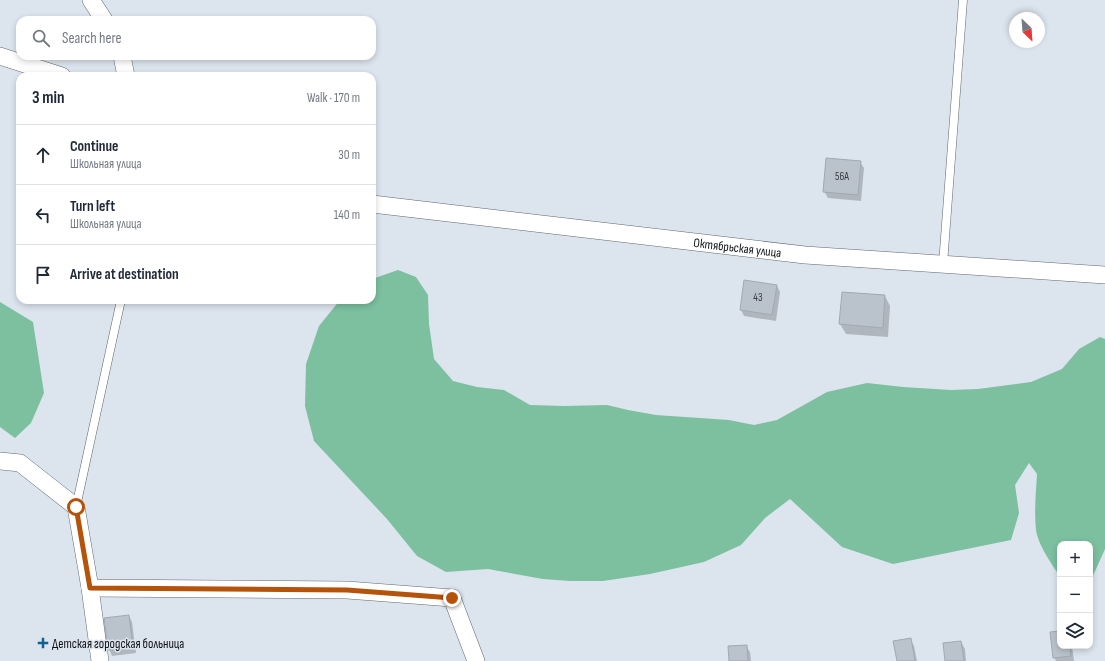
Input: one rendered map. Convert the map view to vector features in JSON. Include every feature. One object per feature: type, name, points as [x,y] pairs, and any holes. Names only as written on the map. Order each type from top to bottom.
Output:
[{"type":"street","points":[[91,0],[101,16]]},
{"type":"street","points":[[0,56],[49,72]]},
{"type":"street","points":[[123,60],[125,72]]},
{"type":"street","name":"Октябрьская улица","points":[[376,204],[805,255],[1105,275]]},
{"type":"street","points":[[0,461],[20,463],[76,507],[90,588],[100,661]]},
{"type":"street","points":[[90,588],[347,590],[452,598],[476,661]]},
{"type":"lane","points":[[943,264],[964,0]]},
{"type":"lane","points":[[76,507],[120,304]]},
{"type":"green space","points":[[398,270],[416,277],[428,295],[429,324],[434,359],[453,381],[477,387],[504,390],[530,405],[607,405],[656,415],[729,420],[754,425],[777,420],[827,392],[867,383],[951,390],[978,389],[1031,382],[1062,369],[1079,349],[1100,337],[1105,339],[1105,549],[1093,576],[1093,541],[1057,541],[1057,572],[1045,554],[1037,536],[1035,502],[1037,474],[1029,463],[1015,485],[1019,513],[1011,540],[893,564],[842,547],[790,499],[765,518],[741,545],[704,562],[650,574],[603,581],[570,581],[543,579],[488,569],[446,572],[417,556],[387,519],[314,441],[305,406],[306,364],[319,326],[337,304],[376,304],[376,278]]},
{"type":"green space","points":[[0,302],[33,322],[44,393],[31,423],[15,438],[0,427]]},
{"type":"building","points":[[826,158],[861,161],[858,195],[823,192]]},
{"type":"building","points":[[744,280],[777,285],[772,315],[740,310]]},
{"type":"building","points":[[842,292],[885,295],[883,328],[839,324]]},
{"type":"building","points":[[129,615],[133,647],[108,650],[104,618]]},
{"type":"building","points":[[1057,631],[1057,649],[1070,649],[1071,656],[1053,658],[1050,632]]},
{"type":"building","points":[[911,638],[915,661],[897,661],[893,641]]},
{"type":"building","points":[[961,641],[964,661],[945,661],[943,643]]},
{"type":"building","points":[[747,645],[748,661],[729,661],[728,646]]},
{"type":"place","name":"Детская городская больница","points":[[43,643]]},
{"type":"route","points":[[76,507],[90,588],[347,590],[452,598]]}]
